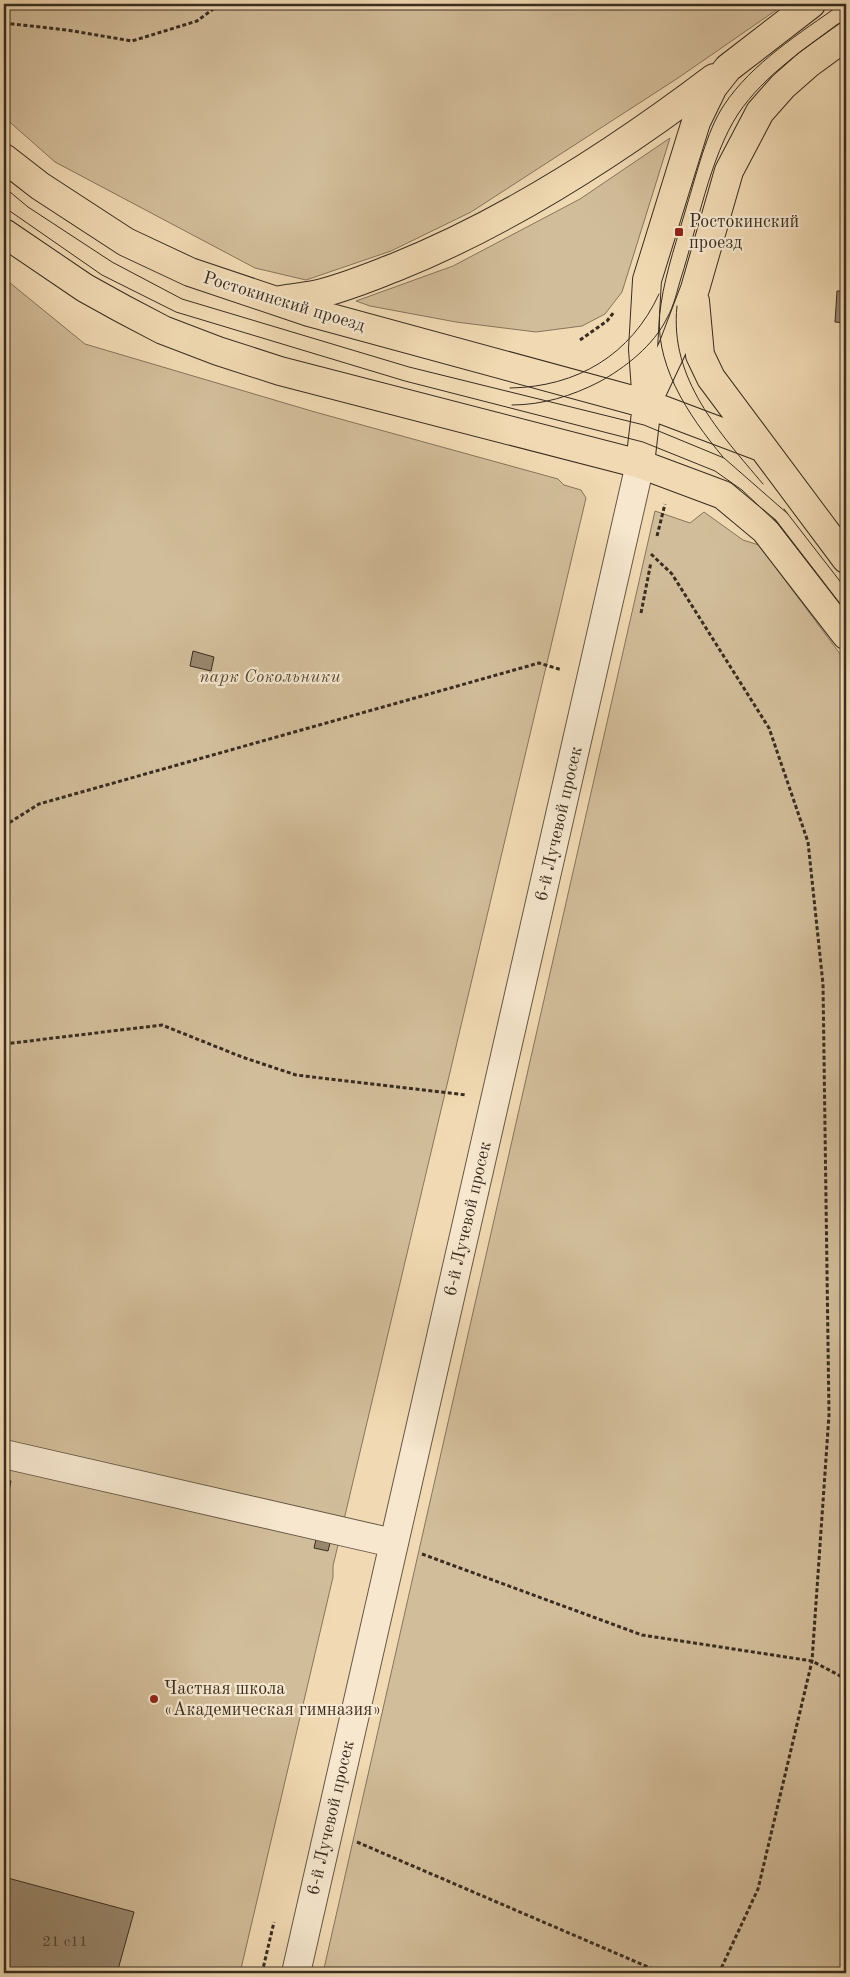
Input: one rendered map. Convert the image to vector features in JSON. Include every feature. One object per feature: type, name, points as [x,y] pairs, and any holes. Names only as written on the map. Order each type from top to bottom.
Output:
[{"type":"main road","points":[[273,302],[312,296],[361,281],[439,248],[535,198],[672,110],[811,4]]},
{"type":"main road","points":[[647,404],[673,347],[695,289],[729,171],[760,112],[783,86],[808,64],[846,36]]},
{"type":"main road","points":[[640,464],[647,404],[643,349],[647,280],[696,122],[713,87],[728,68]]},
{"type":"main road","name":"Ростокинский проезд","points":[[4,158],[40,186],[126,242],[190,272],[273,302],[647,404],[761,447]]},
{"type":"main road","points":[[4,233],[85,288],[123,309],[163,330],[218,351],[289,373],[640,464],[723,495],[766,530],[846,635]]},
{"type":"main road","points":[[695,289],[695,318],[700,355],[711,378],[846,559]]},
{"type":"street","name":"6-й Лучевой просек","points":[[296,1973],[640,464]]},
{"type":"street","points":[[4,1454],[394,1543]]},
{"type":"path","points":[[4,23],[67,30],[132,41],[197,21],[220,4]]},
{"type":"path","points":[[656,538],[672,476]]},
{"type":"path","points":[[626,528],[672,574],[769,728],[808,842],[823,984],[829,1415],[812,1661],[758,1889],[719,1973]]},
{"type":"path","points":[[641,613],[654,546]]},
{"type":"path","points":[[4,826],[39,804],[538,663],[562,670]]},
{"type":"path","points":[[4,1044],[162,1025],[242,1057],[296,1075],[466,1096]]},
{"type":"path","points":[[394,1543],[642,1635],[812,1661],[846,1679]]},
{"type":"path","points":[[328,1830],[662,1973]]},
{"type":"green space","points":[[4,4],[785,4],[678,78],[471,212],[391,251],[306,280],[255,268],[55,162],[4,117]]},
{"type":"green space","points":[[670,138],[622,292],[605,314],[582,326],[536,332],[456,322],[370,306],[356,301],[453,266],[580,199]]},
{"type":"green space","name":"парк Сокольники","points":[[4,278],[85,344],[315,412],[558,479],[564,485],[581,490],[586,498],[333,1566],[333,1577],[240,1973],[4,1973]]},
{"type":"green space","points":[[655,511],[690,523],[704,512],[743,540],[759,545],[846,662],[846,1973],[323,1973]]},
{"type":"building","points":[[837,291],[846,291],[846,323],[835,322]]},
{"type":"building","points":[[193,651],[214,657],[211,671],[190,666]]},
{"type":"building","points":[[4,1479],[11,1481],[7,1500],[4,1499]]},
{"type":"building","points":[[317,1535],[331,1539],[328,1551],[314,1548]]},
{"type":"building","points":[[4,1877],[134,1912],[117,1973],[4,1972]]},
{"type":"tram line","points":[[723,457],[685,405],[667,366],[659,325],[663,291],[669,266],[702,154],[712,127],[724,105],[735,90],[763,62],[841,4]]},
{"type":"tram line","points":[[512,405],[546,401],[589,387],[629,363],[655,337],[672,309],[712,172],[728,131],[738,114],[761,86],[774,74],[846,19]]},
{"type":"tram line","points":[[4,187],[28,207],[112,262],[182,299],[409,367],[644,425],[724,458],[788,514]]},
{"type":"tram line","points":[[4,207],[102,275],[176,312],[405,381],[643,442],[715,471],[742,490],[777,523]]},
{"type":"tram line","points":[[510,388],[558,381],[579,374],[599,363],[617,350],[633,334],[647,316],[659,294]]},
{"type":"tram line","points":[[677,306],[677,333],[681,357],[689,381],[715,425],[763,484]]},
{"type":"tram line","points":[[784,509],[846,589]]},
{"type":"tram line","points":[[774,519],[846,612]]},
{"type":"place","name":"Ростокинский проезд","points":[[679,232]]},
{"type":"place","name":"Частная школа «Академическая гимназия»","points":[[154,1699]]}]
